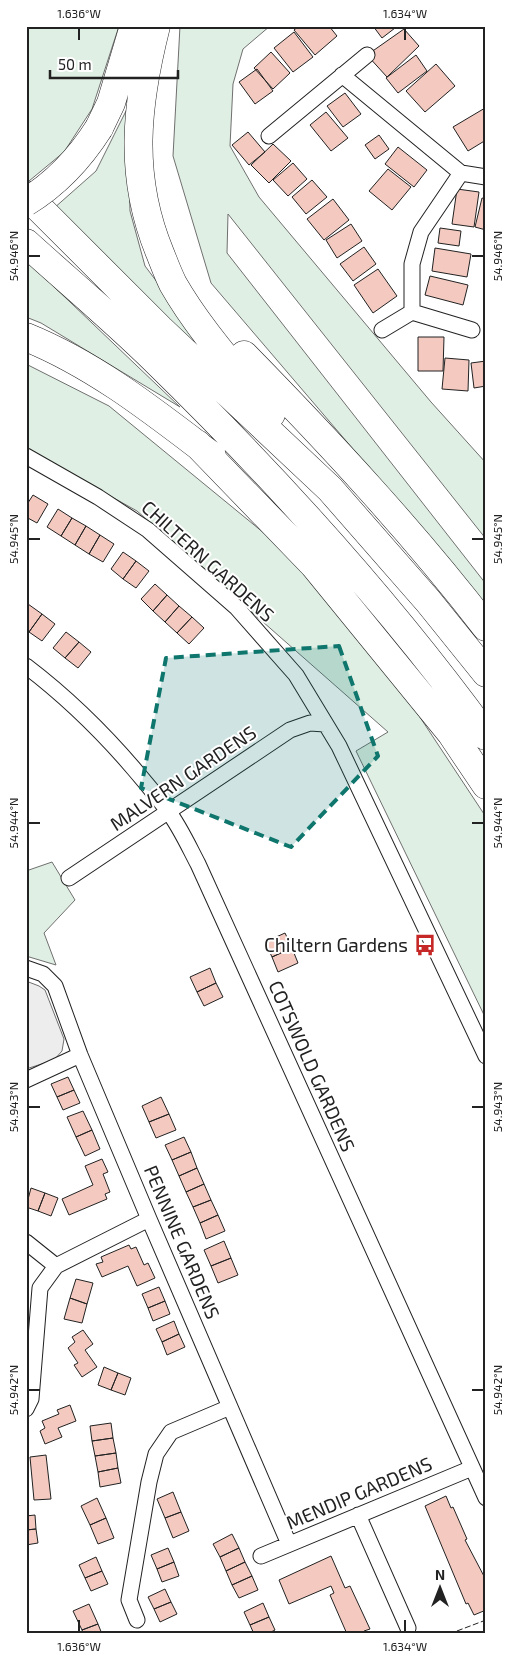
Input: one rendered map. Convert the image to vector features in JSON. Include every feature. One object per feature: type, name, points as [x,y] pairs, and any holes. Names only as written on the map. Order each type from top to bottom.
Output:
[{"type":"highway","points":[[26,202],[68,170],[99,128],[111,103],[134,26]]},
{"type":"highway","points":[[156,26],[148,58],[137,156],[141,194],[150,228],[173,283],[201,326],[330,489],[415,586],[486,673]]},
{"type":"highway","points":[[26,195],[160,329],[330,489]]},
{"type":"highway","points":[[26,243],[152,357],[265,472],[400,624],[486,736]]},
{"type":"highway","points":[[173,283],[297,410],[377,497],[452,582],[486,627]]},
{"type":"highway","points":[[26,337],[48,346],[108,381],[197,444],[334,548]]},
{"type":"highway","points":[[197,444],[314,566],[451,733],[486,785]]},
{"type":"street","points":[[269,136],[367,55]]},
{"type":"street","points":[[342,75],[461,173],[486,177]]},
{"type":"street","points":[[412,312],[412,264],[421,232],[461,173]]},
{"type":"street","points":[[382,330],[412,312],[472,330]]},
{"type":"street","name":"CHILTERN GARDENS","points":[[26,456],[124,512],[148,530],[236,608],[296,675],[339,746],[486,1056]]},
{"type":"street","name":"COTSWOLD GARDENS","points":[[26,666],[90,720],[169,812],[198,864],[486,1498]]},
{"type":"street","name":"MALVERN GARDENS","points":[[69,878],[290,730],[310,723],[325,724]]},
{"type":"street","name":"PENNINE GARDENS","points":[[26,968],[43,974],[54,986],[80,1054],[149,1219],[290,1544]]},
{"type":"street","points":[[26,1080],[80,1054]]},
{"type":"street","points":[[26,1409],[31,1399],[40,1288],[56,1266],[149,1219]]},
{"type":"street","points":[[26,1242],[56,1266]]},
{"type":"street","points":[[137,1620],[129,1600],[149,1482],[156,1454],[171,1432],[230,1407]]},
{"type":"street","name":"MENDIP GARDENS","points":[[261,1556],[472,1468]]},
{"type":"street","points":[[358,1516],[408,1628]]},
{"type":"highlighted area","points":[[339,646],[378,756],[291,847],[141,788],[166,658]]},
{"type":"green space","points":[[26,26],[119,26],[92,109],[64,152],[29,181],[26,179]]},
{"type":"green space","points":[[180,26],[270,26],[243,49],[233,84],[230,146],[259,197],[431,402],[486,463],[486,539],[228,214],[227,253],[486,584],[486,600],[483,601],[211,283],[173,156]]},
{"type":"green space","points":[[131,101],[128,136],[130,211],[145,266],[200,339],[194,344],[53,209],[96,171]]},
{"type":"green space","points":[[26,260],[180,407],[41,323],[26,317]]},
{"type":"green space","points":[[26,364],[109,406],[292,556],[398,684],[486,817],[486,1019],[356,751],[388,732],[137,511],[26,449]]},
{"type":"green space","points":[[52,862],[75,900],[44,933],[56,965],[26,956],[26,871]]},
{"type":"shaded area","points":[[26,981],[45,990],[64,1039],[62,1051],[54,1060],[26,1069]]},
{"type":"building","points":[[299,26],[329,26],[337,36],[315,55],[294,30]]},
{"type":"building","points":[[373,26],[393,26],[395,28],[382,38]]},
{"type":"building","points":[[404,29],[419,46],[387,77],[367,55]]},
{"type":"building","points":[[294,32],[313,57],[293,72],[274,48]]},
{"type":"building","points":[[271,52],[290,73],[273,89],[254,68]]},
{"type":"building","points":[[416,55],[427,71],[398,93],[386,78]]},
{"type":"building","points":[[436,64],[455,86],[425,112],[406,91]]},
{"type":"building","points":[[257,69],[273,91],[255,104],[239,82]]},
{"type":"building","points":[[345,93],[361,114],[343,127],[327,106]]},
{"type":"building","points":[[485,108],[486,140],[468,151],[453,127]]},
{"type":"building","points":[[326,112],[348,138],[331,151],[310,125]]},
{"type":"building","points":[[248,132],[265,152],[249,165],[232,145]]},
{"type":"building","points":[[379,135],[389,149],[375,159],[365,145]]},
{"type":"building","points":[[273,144],[291,161],[269,183],[251,165]]},
{"type":"building","points":[[398,147],[427,170],[414,187],[385,164]]},
{"type":"building","points":[[293,163],[307,179],[288,196],[273,180]]},
{"type":"building","points":[[388,169],[411,187],[392,210],[369,191]]},
{"type":"building","points":[[312,180],[327,197],[306,214],[292,197]]},
{"type":"building","points":[[457,189],[479,192],[474,227],[452,224]]},
{"type":"building","points":[[482,198],[486,199],[486,230],[475,227]]},
{"type":"building","points":[[333,199],[349,220],[324,240],[307,219]]},
{"type":"building","points":[[351,224],[362,241],[337,258],[326,240]]},
{"type":"building","points":[[440,228],[461,231],[459,246],[438,243]]},
{"type":"building","points":[[364,247],[376,264],[353,281],[340,264]]},
{"type":"building","points":[[435,248],[471,254],[467,277],[432,271]]},
{"type":"building","points":[[378,269],[397,296],[373,313],[354,285]]},
{"type":"building","points":[[430,276],[468,285],[463,305],[425,295]]},
{"type":"building","points":[[418,337],[444,337],[443,371],[418,371]]},
{"type":"building","points":[[445,358],[469,360],[468,391],[442,389]]},
{"type":"building","points":[[486,361],[486,386],[474,388],[471,363]]},
{"type":"building","points":[[33,495],[48,504],[37,523],[26,517],[26,506]]},
{"type":"building","points":[[58,509],[72,518],[61,536],[47,527]]},
{"type":"building","points":[[72,518],[86,526],[75,545],[61,536]]},
{"type":"building","points":[[86,526],[100,535],[89,554],[75,545]]},
{"type":"building","points":[[100,535],[114,544],[103,562],[89,554]]},
{"type":"building","points":[[123,552],[136,561],[123,579],[111,569]]},
{"type":"building","points":[[136,561],[149,571],[136,588],[123,579]]},
{"type":"building","points":[[155,584],[167,595],[153,611],[141,599]]},
{"type":"building","points":[[167,595],[179,606],[165,622],[153,611]]},
{"type":"building","points":[[28,604],[42,614],[29,632],[26,630],[26,607]]},
{"type":"building","points":[[179,606],[192,617],[177,633],[165,622]]},
{"type":"building","points":[[42,614],[55,624],[42,641],[29,632]]},
{"type":"building","points":[[192,617],[204,628],[189,644],[177,633]]},
{"type":"building","points":[[66,632],[79,642],[65,658],[53,648]]},
{"type":"building","points":[[79,642],[91,652],[78,668],[65,658]]},
{"type":"building","points":[[285,933],[292,948],[272,957],[265,942]]},
{"type":"building","points":[[292,948],[298,963],[278,972],[272,957]]},
{"type":"building","points":[[210,968],[216,983],[197,992],[190,977]]},
{"type":"building","points":[[216,983],[223,997],[204,1006],[197,992]]},
{"type":"building","points":[[68,1077],[74,1090],[57,1097],[51,1084]]},
{"type":"building","points":[[74,1090],[80,1103],[63,1110],[57,1097]]},
{"type":"building","points":[[161,1097],[169,1114],[149,1122],[142,1106]]},
{"type":"building","points":[[83,1111],[92,1130],[76,1137],[67,1117]]},
{"type":"building","points":[[169,1114],[176,1130],[156,1138],[149,1122]]},
{"type":"building","points":[[92,1130],[100,1149],[85,1156],[76,1137]]},
{"type":"building","points":[[184,1137],[191,1152],[172,1160],[165,1145]]},
{"type":"building","points":[[191,1152],[197,1168],[179,1176],[172,1160]]},
{"type":"building","points":[[102,1159],[108,1172],[103,1174],[110,1192],[105,1194],[107,1199],[69,1215],[62,1199],[93,1185],[85,1166]]},
{"type":"building","points":[[197,1168],[204,1184],[186,1192],[179,1176]]},
{"type":"building","points":[[204,1184],[211,1200],[193,1207],[186,1192]]},
{"type":"building","points":[[31,1188],[45,1193],[38,1211],[26,1207]]},
{"type":"building","points":[[45,1193],[58,1198],[51,1216],[38,1211]]},
{"type":"building","points":[[211,1200],[218,1215],[200,1223],[193,1207]]},
{"type":"building","points":[[218,1215],[225,1231],[206,1239],[200,1223]]},
{"type":"building","points":[[224,1241],[231,1258],[211,1266],[204,1250]]},
{"type":"building","points":[[129,1245],[131,1249],[136,1247],[144,1265],[148,1263],[155,1278],[137,1286],[128,1266],[102,1277],[96,1264],[103,1262],[101,1257]]},
{"type":"building","points":[[231,1258],[238,1275],[218,1283],[211,1266]]},
{"type":"building","points":[[76,1279],[93,1283],[87,1304],[70,1298]]},
{"type":"building","points":[[159,1287],[165,1301],[148,1308],[142,1294]]},
{"type":"building","points":[[70,1298],[87,1304],[82,1323],[64,1319]]},
{"type":"building","points":[[165,1301],[170,1314],[153,1321],[148,1308]]},
{"type":"building","points":[[174,1321],[179,1334],[162,1342],[156,1329]]},
{"type":"building","points":[[83,1330],[93,1344],[85,1350],[97,1367],[82,1377],[74,1365],[78,1363],[68,1348],[75,1342],[72,1337]]},
{"type":"building","points":[[179,1334],[185,1347],[167,1355],[162,1342]]},
{"type":"building","points":[[104,1367],[118,1373],[111,1390],[98,1385]]},
{"type":"building","points":[[118,1373],[131,1378],[125,1395],[111,1390]]},
{"type":"building","points":[[70,1405],[76,1421],[58,1428],[62,1437],[45,1444],[40,1431],[45,1428],[42,1421],[59,1414],[57,1410]]},
{"type":"building","points":[[111,1423],[113,1438],[92,1441],[90,1426]]},
{"type":"building","points":[[113,1438],[116,1453],[95,1456],[92,1441]]},
{"type":"building","points":[[116,1453],[118,1468],[98,1472],[95,1456]]},
{"type":"building","points":[[46,1455],[51,1499],[34,1500],[30,1457]]},
{"type":"building","points":[[118,1468],[121,1483],[100,1487],[98,1472]]},
{"type":"building","points":[[173,1492],[181,1512],[165,1518],[157,1499]]},
{"type":"building","points":[[446,1496],[467,1539],[465,1540],[486,1580],[486,1610],[474,1615],[468,1603],[466,1604],[425,1506]]},
{"type":"building","points":[[97,1498],[106,1518],[90,1525],[81,1506]]},
{"type":"building","points":[[181,1512],[189,1531],[173,1538],[165,1518]]},
{"type":"building","points":[[35,1515],[36,1529],[26,1530],[26,1516]]},
{"type":"building","points":[[106,1518],[114,1538],[98,1544],[90,1525]]},
{"type":"building","points":[[36,1529],[38,1543],[26,1545],[26,1530]]},
{"type":"building","points":[[232,1534],[239,1548],[220,1557],[213,1544]]},
{"type":"building","points":[[168,1548],[174,1562],[157,1569],[151,1555]]},
{"type":"building","points":[[239,1548],[245,1562],[226,1571],[220,1557]]},
{"type":"building","points":[[331,1556],[345,1588],[350,1586],[370,1629],[364,1631],[366,1634],[347,1634],[330,1595],[334,1593],[331,1586],[289,1604],[279,1580]]},
{"type":"building","points":[[96,1557],[102,1571],[85,1578],[79,1565]]},
{"type":"building","points":[[174,1562],[179,1576],[162,1582],[157,1569]]},
{"type":"building","points":[[245,1562],[252,1576],[232,1585],[226,1571]]},
{"type":"building","points":[[102,1571],[108,1584],[91,1591],[85,1578]]},
{"type":"building","points":[[252,1576],[258,1590],[239,1598],[232,1585]]},
{"type":"building","points":[[165,1589],[171,1602],[154,1609],[148,1597]]},
{"type":"building","points":[[171,1602],[177,1614],[160,1622],[154,1609]]},
{"type":"building","points":[[263,1603],[269,1617],[250,1625],[244,1612]]},
{"type":"building","points":[[89,1604],[98,1624],[82,1630],[73,1611]]},
{"type":"building","points":[[269,1617],[275,1630],[267,1634],[254,1634],[250,1625]]},
{"type":"building","points":[[98,1624],[102,1634],[83,1634],[82,1630]]},
{"type":"fence","points":[[449,1634],[486,1620]]},
{"type":"place","name":"Chiltern Gardens","points":[[425,945]]}]
